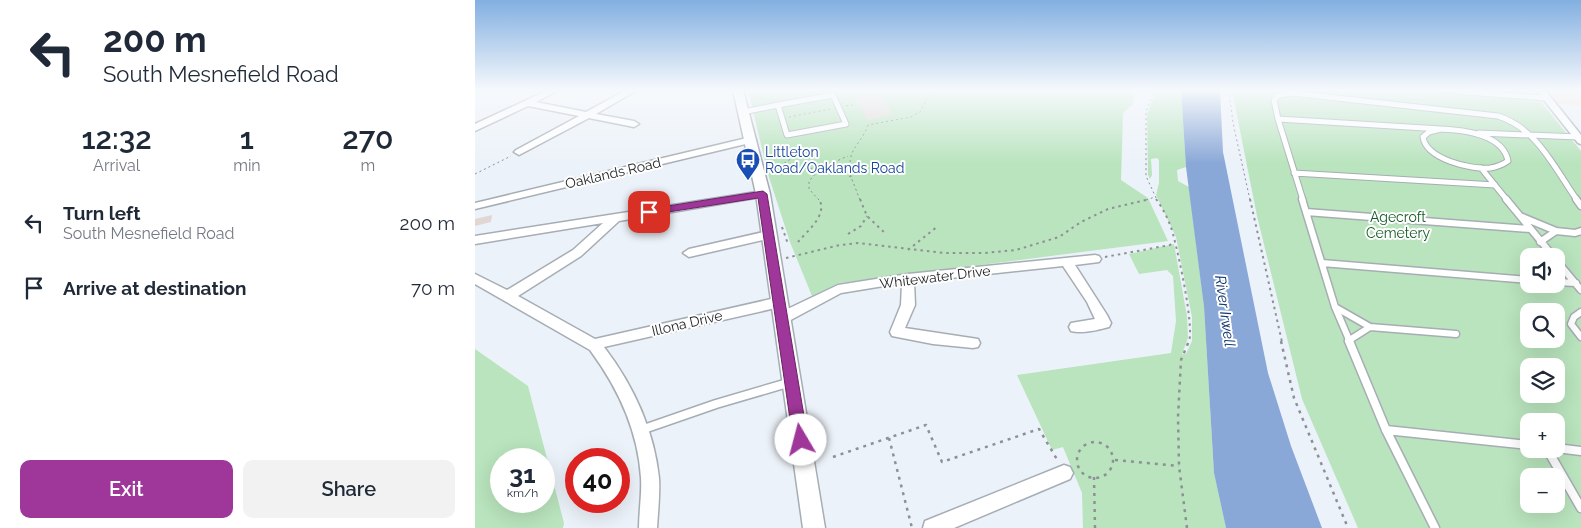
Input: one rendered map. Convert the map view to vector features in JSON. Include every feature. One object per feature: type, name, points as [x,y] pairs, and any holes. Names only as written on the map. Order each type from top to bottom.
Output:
[{"type":"street","points":[[476,127],[502,115]]},
{"type":"street","points":[[519,152],[587,115],[634,124]]},
{"type":"street","points":[[744,115],[763,194],[814,528]]},
{"type":"street","points":[[1560,115],[1579,139]]},
{"type":"street","name":"Oaklands Road","points":[[475,206],[751,140]]},
{"type":"street","points":[[475,240],[763,194]]},
{"type":"street","points":[[508,296],[577,253],[615,218]]},
{"type":"street","points":[[689,253],[768,235]]},
{"type":"street","name":"Whitewater Drive","points":[[781,310],[839,289],[908,278],[1095,259]]},
{"type":"street","points":[[1067,262],[1099,308],[1105,323],[1076,327]]},
{"type":"street","points":[[475,278],[595,346],[618,377],[635,410],[641,430],[650,479],[648,528]]},
{"type":"street","points":[[908,278],[908,305],[897,332],[973,344]]},
{"type":"street","name":"Illona Drive","points":[[595,346],[601,342],[781,310]]},
{"type":"street","points":[[932,528],[1064,473]]},
{"type":"lane","points":[[781,115],[787,135],[846,124],[842,115]]},
{"type":"lane","points":[[1277,115],[1335,307],[1386,430],[1435,528]]},
{"type":"lane","points":[[1494,115],[1518,123],[1531,135],[1581,206]]},
{"type":"lane","points":[[1278,119],[1579,139]]},
{"type":"lane","points":[[1441,130],[1429,132],[1423,137],[1427,148],[1438,156],[1481,168],[1501,166],[1508,161],[1507,154],[1496,143],[1469,132]]},
{"type":"lane","points":[[1481,168],[1546,248]]},
{"type":"lane","points":[[1294,172],[1495,185]]},
{"type":"lane","points":[[1306,212],[1530,229]]},
{"type":"lane","points":[[1520,216],[1556,231],[1575,233],[1581,231]]},
{"type":"lane","points":[[1540,242],[1556,231]]},
{"type":"lane","points":[[1322,263],[1520,279]]},
{"type":"lane","points":[[1565,271],[1581,290]]},
{"type":"lane","points":[[1565,283],[1576,284]]},
{"type":"lane","points":[[1335,307],[1370,327],[1457,334]]},
{"type":"lane","points":[[1581,312],[1574,316],[1571,324],[1581,337]]},
{"type":"lane","points":[[1349,341],[1370,327]]},
{"type":"lane","points":[[641,430],[716,404],[792,382]]},
{"type":"lane","points":[[1386,430],[1520,444]]},
{"type":"lane","points":[[1565,449],[1581,451]]},
{"type":"lane","points":[[1552,458],[1581,508]]},
{"type":"path","points":[[782,118],[801,115]]},
{"type":"path","points":[[798,242],[821,215],[821,200],[819,196],[809,189],[809,182],[821,168],[848,156],[855,144],[865,133],[868,125],[915,115]]},
{"type":"path","points":[[1146,115],[1146,176],[1155,197],[1163,208],[1175,241],[1189,317],[1190,340],[1181,360],[1179,374],[1179,466],[1187,528]]},
{"type":"path","points":[[1233,115],[1239,151],[1294,398],[1348,528]]},
{"type":"path","points":[[776,169],[792,158],[815,150],[815,145]]},
{"type":"path","points":[[475,174],[519,152]]},
{"type":"path","points":[[848,156],[851,176],[867,216],[885,234]]},
{"type":"path","points":[[758,173],[776,169],[821,168],[837,170],[851,176]]},
{"type":"path","points":[[773,261],[839,245],[858,243],[908,250],[970,253],[1028,247],[1059,237],[1081,222],[1108,209],[1136,204],[1155,197]]},
{"type":"path","points":[[848,234],[861,226],[867,216]]},
{"type":"path","points":[[908,250],[938,226]]},
{"type":"path","points":[[1095,259],[1170,245],[1175,241]]},
{"type":"path","points":[[833,457],[926,425],[942,462],[1039,429],[1064,473]]},
{"type":"path","points":[[889,438],[912,528]]},
{"type":"path","points":[[1092,444],[1104,446],[1114,460],[1111,471],[1094,477],[1084,473],[1077,463],[1078,452],[1092,444]]},
{"type":"path","points":[[1114,460],[1179,466]]},
{"type":"path","points":[[1094,477],[1095,528]]},
{"type":"green space","points":[[754,115],[1123,115],[1121,180],[1148,198],[1168,241],[839,283],[812,296],[790,242],[768,174]]},
{"type":"green space","points":[[1147,115],[1183,115],[1186,167],[1177,170],[1178,181],[1189,187],[1204,307],[1214,473],[1226,528],[1083,528],[1082,493],[1063,447],[1052,450],[1017,375],[1171,353],[1176,321],[1173,276],[1167,270],[1139,274],[1129,254],[1174,244],[1187,316],[1188,338],[1182,354],[1186,354],[1192,341],[1192,317],[1176,237],[1156,195],[1159,183],[1159,160],[1157,158],[1151,159],[1152,175],[1150,179],[1148,175]]},
{"type":"green space","name":"Agecroft Cemetery","points":[[1237,115],[1551,115],[1581,151],[1581,528],[1358,528],[1302,399],[1257,216]]},
{"type":"green space","points":[[475,349],[528,386],[544,448],[490,448],[490,513],[555,513],[555,489],[564,523],[563,528],[475,528]]},
{"type":"water","name":"River Irwell","points":[[1183,115],[1221,115],[1223,152],[1268,373],[1291,446],[1322,528],[1226,528],[1214,473],[1204,307],[1186,167]]},
{"type":"building","points":[[864,115],[893,115],[867,120]]},
{"type":"building","points":[[492,215],[491,222],[475,226],[475,219]]},
{"type":"place","name":"Littleton Road/Oaklands Road","points":[[748,181]]},
{"type":"route","points":[[649,212],[763,194],[801,440]]}]
